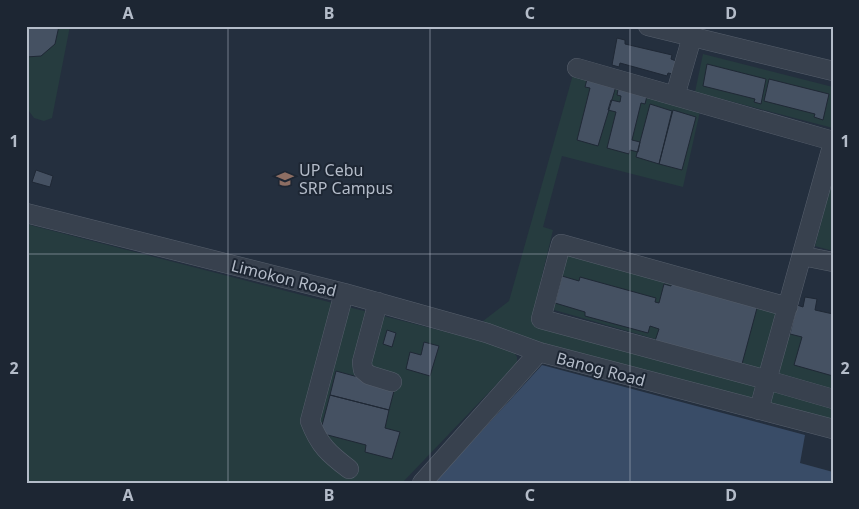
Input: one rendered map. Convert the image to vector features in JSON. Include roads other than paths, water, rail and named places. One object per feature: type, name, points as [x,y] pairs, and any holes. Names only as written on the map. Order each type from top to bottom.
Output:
[{"type":"street","points":[[648,26],[833,71]]},
{"type":"street","points":[[675,96],[692,37]]},
{"type":"street","points":[[578,68],[833,142],[759,410]]},
{"type":"street","name":"Limokon Road","points":[[26,213],[378,302],[487,333],[540,352]]},
{"type":"street","points":[[788,306],[561,244],[541,319],[833,399]]},
{"type":"street","points":[[803,256],[833,262]]},
{"type":"street","points":[[344,293],[310,421],[317,440],[332,457],[349,469]]},
{"type":"street","points":[[378,302],[362,362],[363,370],[369,375],[392,382]]},
{"type":"street","name":"Banog Road","points":[[422,483],[540,352],[833,429]]},
{"type":"water","points":[[542,365],[805,435],[800,463],[833,472],[833,483],[434,483]]},
{"type":"place","name":"UP Cebu SRP Campus","points":[[285,179]]}]
